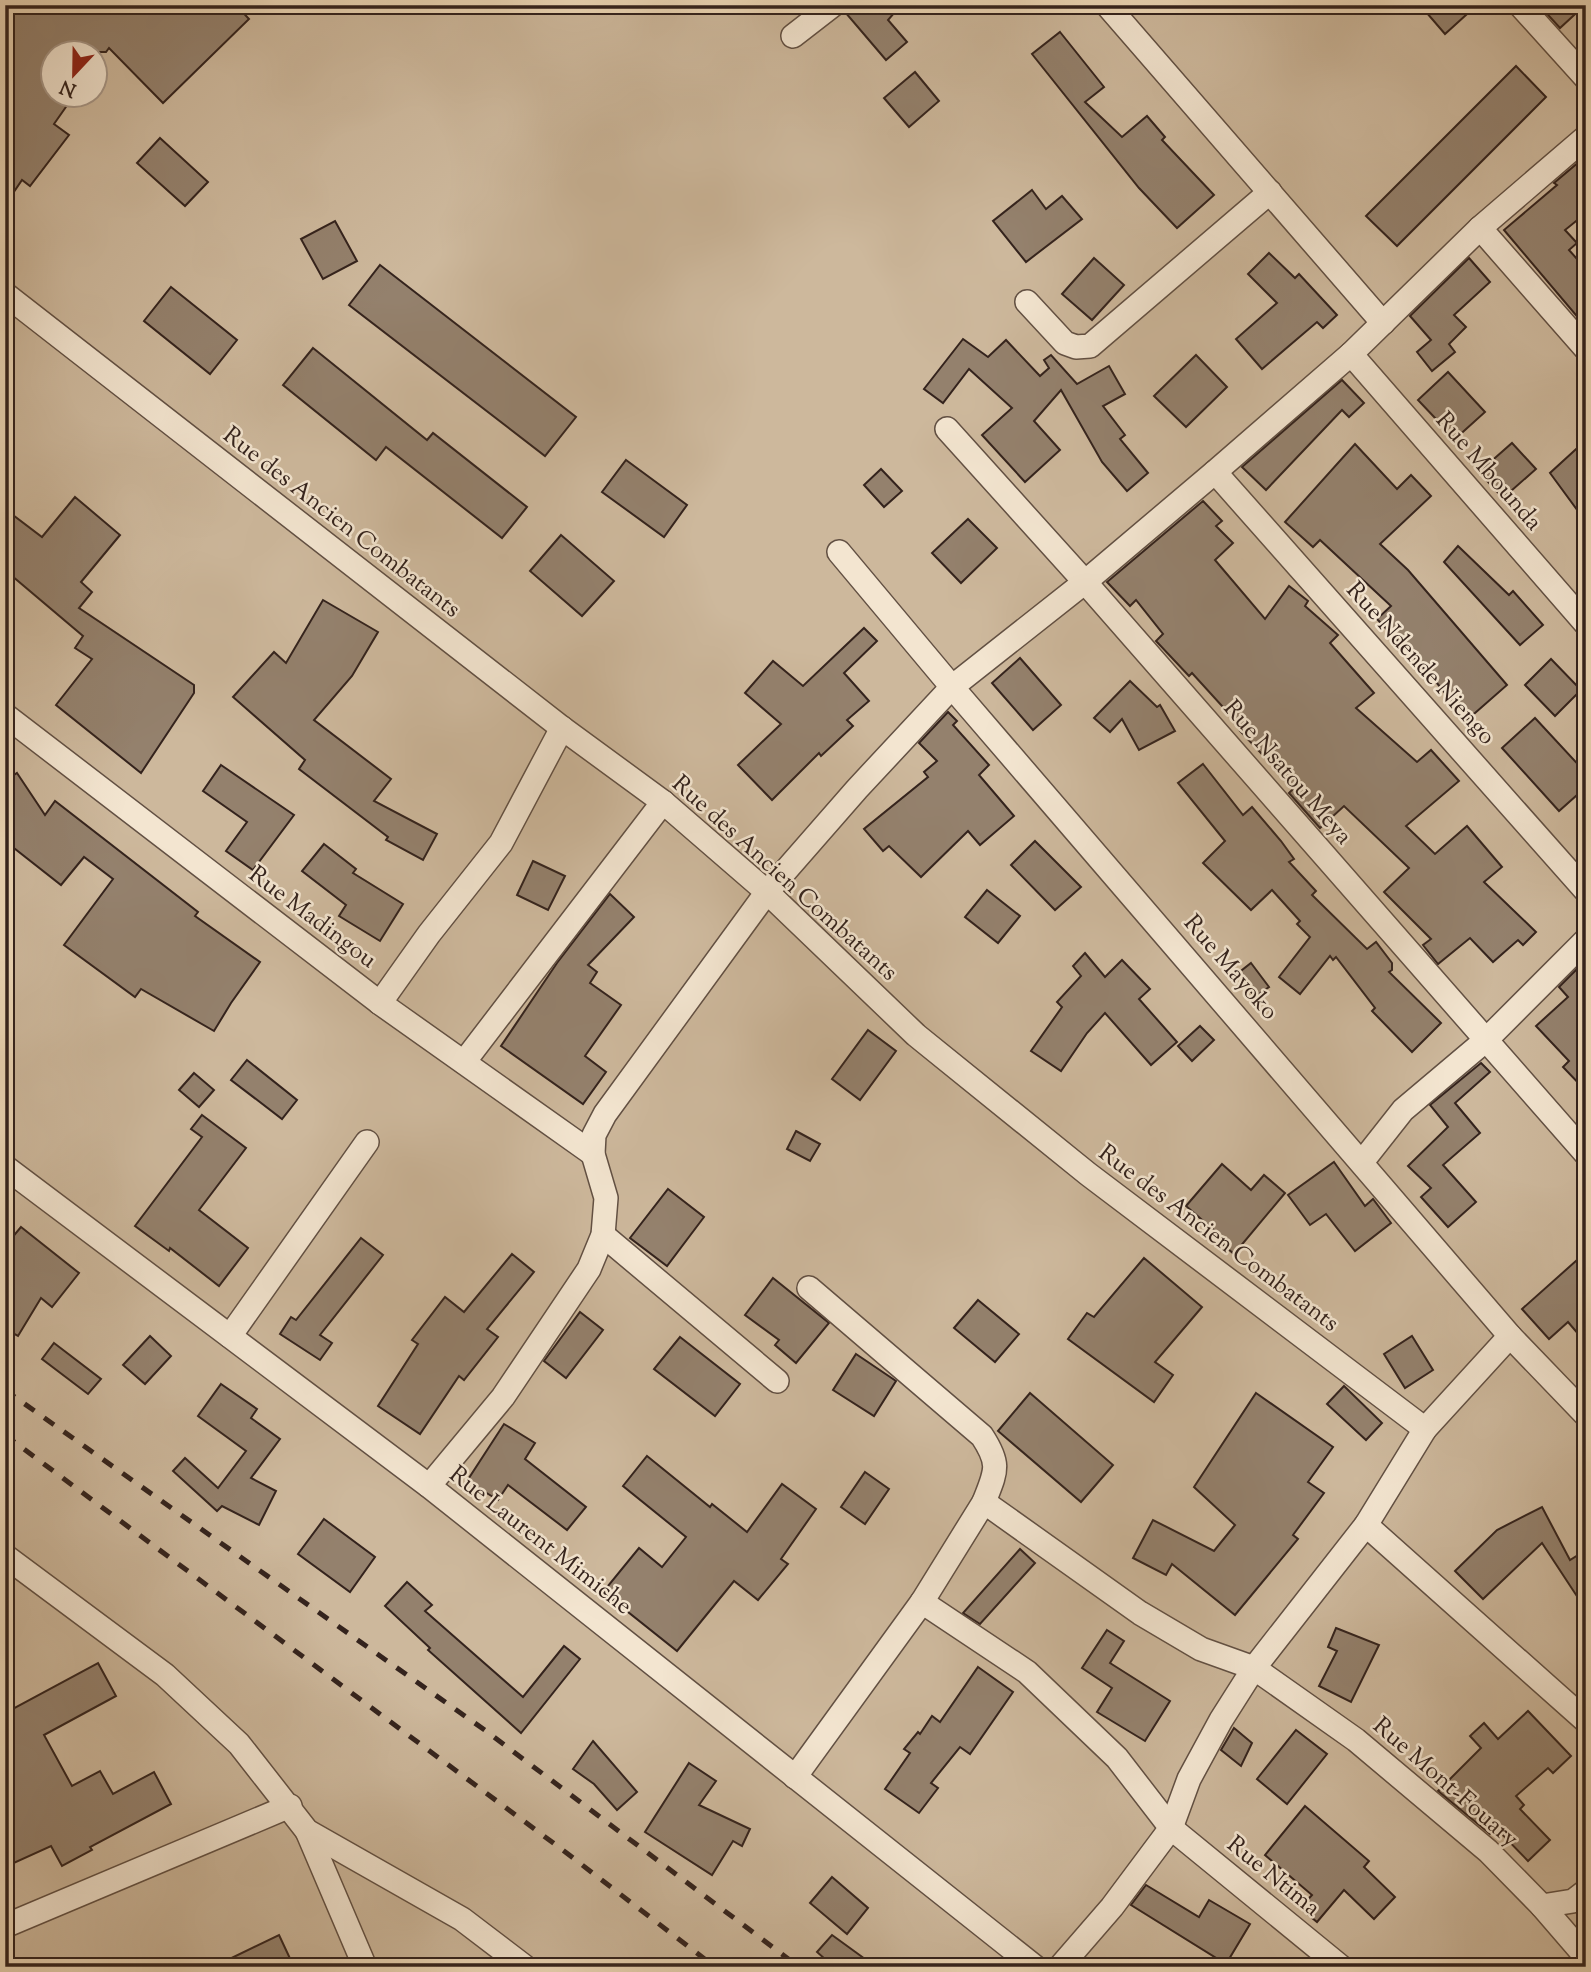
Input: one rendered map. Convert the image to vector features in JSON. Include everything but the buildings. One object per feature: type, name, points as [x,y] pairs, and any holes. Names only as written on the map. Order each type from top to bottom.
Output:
[{"type":"street","points":[[793,36],[833,5]]},
{"type":"street","points":[[1107,5],[1383,323]]},
{"type":"street","points":[[1520,5],[1586,78]]},
{"type":"street","points":[[429,1486],[503,1398],[589,1269],[603,1235],[606,1198],[593,1154],[594,1136],[605,1114],[767,892],[857,789],[952,687],[1085,582],[1215,472],[1351,354],[1479,229],[1586,137]]},
{"type":"street","points":[[1027,302],[1065,343],[1076,347],[1090,346],[1270,192]]},
{"type":"street","points":[[1479,229],[1586,349]]},
{"type":"street","name":"Rue des Ancien Combatants","points":[[5,294],[562,728],[663,802],[767,892],[916,1035],[1088,1174],[1425,1429]]},
{"type":"street","name":"Rue Mbounda","points":[[1351,354],[1586,624]]},
{"type":"street","name":"Rue Nsatou Meya","points":[[947,429],[1085,582],[1586,1154]]},
{"type":"street","name":"Rue Ndende Niengo","points":[[1215,472],[1586,891]]},
{"type":"street","name":"Rue Mayoko","points":[[839,552],[1510,1336],[1586,1415]]},
{"type":"street","name":"Rue Madingou","points":[[5,715],[380,1003],[593,1154]]},
{"type":"street","points":[[380,1003],[429,934],[501,843],[562,728]]},
{"type":"street","points":[[464,1062],[663,802]]},
{"type":"street","points":[[1363,1162],[1403,1110],[1486,1040],[1586,940]]},
{"type":"street","points":[[230,1336],[367,1142]]},
{"type":"street","name":"Rue Laurent Mimiche","points":[[5,1167],[429,1486],[1035,1967]]},
{"type":"street","points":[[603,1235],[777,1381]]},
{"type":"street","points":[[794,1777],[922,1602],[984,1502],[995,1475],[994,1455],[982,1436],[809,1288]]},
{"type":"street","points":[[1060,1967],[1112,1907],[1171,1828],[1189,1779],[1221,1720],[1254,1668],[1367,1525],[1425,1429],[1510,1336]]},
{"type":"street","name":"Rue Mont-Fouary","points":[[984,1502],[1140,1614],[1200,1649],[1254,1668],[1356,1740],[1488,1850],[1586,1957]]},
{"type":"street","points":[[1367,1525],[1586,1721]]},
{"type":"street","points":[[5,1556],[165,1675],[239,1744],[307,1830],[365,1967]]},
{"type":"street","name":"Rue Ntima","points":[[922,1602],[1027,1672],[1117,1758],[1171,1828],[1341,1967]]},
{"type":"street","points":[[5,1926],[290,1807]]},
{"type":"street","points":[[307,1830],[462,1919],[525,1967]]},
{"type":"street","points":[[1542,1906],[1573,1901],[1586,1891]]},
{"type":"shaded area","points":[[5,5],[1586,5],[1586,1967],[5,1967]]},
{"type":"railway","points":[[5,1390],[486,1731],[799,1967]]},
{"type":"railway","points":[[5,1435],[564,1851],[715,1967]]}]
